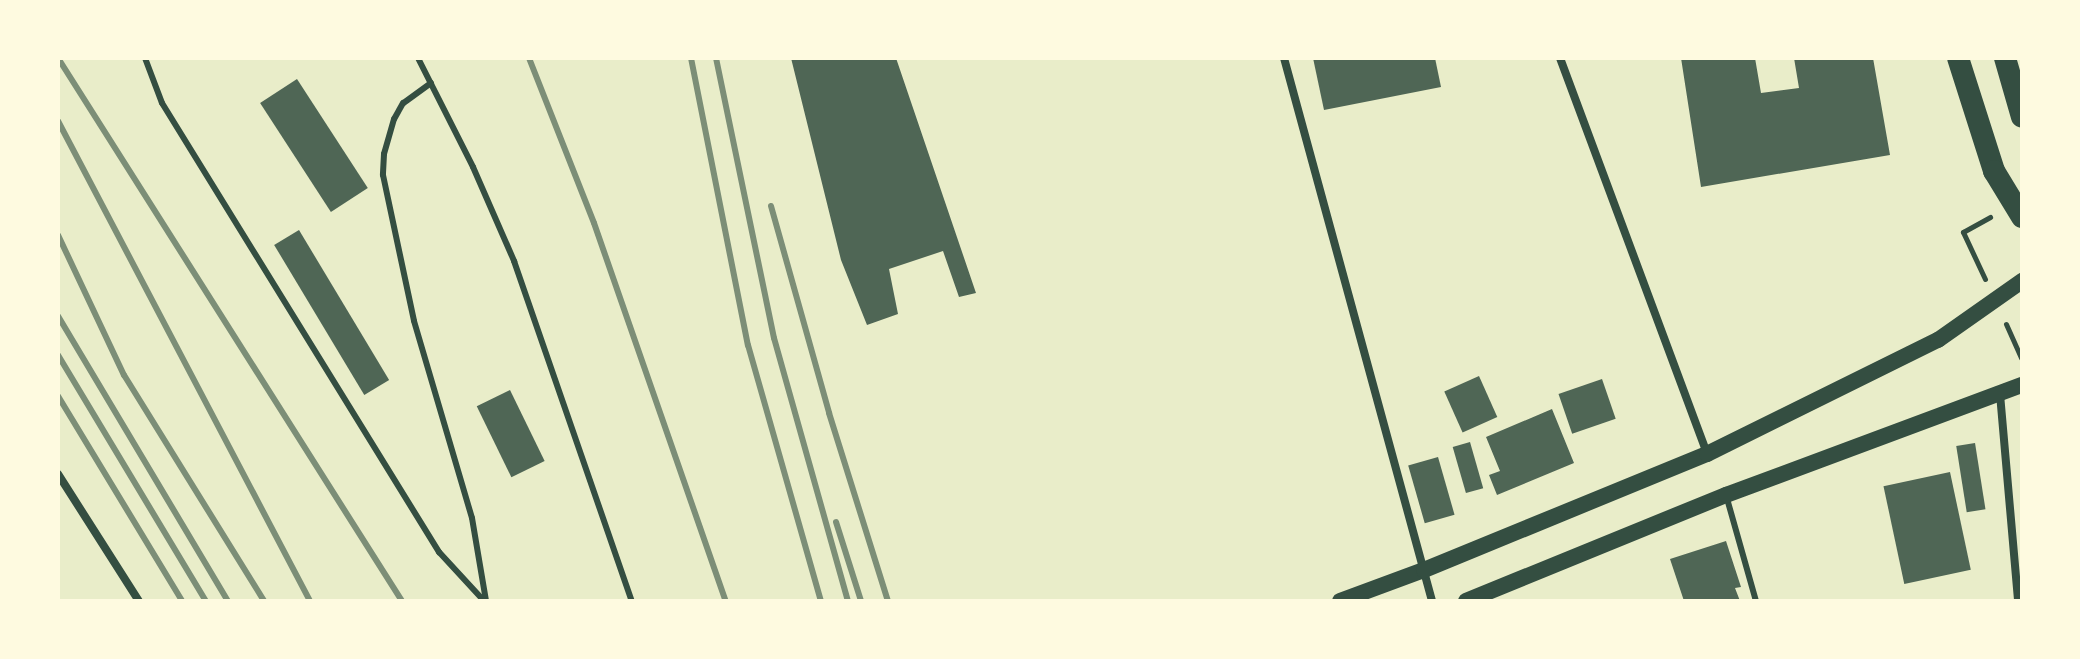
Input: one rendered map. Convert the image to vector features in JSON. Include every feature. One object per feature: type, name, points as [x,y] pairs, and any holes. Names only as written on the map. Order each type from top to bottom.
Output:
[{"type":"highway","points":[[1958,58],[1994,171],[2022,217]]},
{"type":"highway","points":[[2005,58],[2019,92],[2022,117]]},
{"type":"main road","points":[[1340,601],[1424,570],[1707,454],[1938,340],[2022,281]]},
{"type":"main road","points":[[1466,601],[1726,495],[2022,385]]},
{"type":"street","points":[[1284,58],[1432,601]]},
{"type":"street","points":[[1560,58],[1707,454]]},
{"type":"street","points":[[2000,393],[2018,601]]},
{"type":"street","points":[[58,474],[139,601]]},
{"type":"lane","points":[[145,58],[162,103],[439,552],[485,601]]},
{"type":"lane","points":[[418,58],[514,261],[632,601]]},
{"type":"lane","points":[[431,83],[403,103],[394,119],[387,137],[383,175],[414,321],[472,518],[485,601]]},
{"type":"lane","points":[[1726,495],[1756,601]]},
{"type":"path","points":[[2013,339],[2022,360]]},
{"type":"building","points":[[791,58],[896,58],[976,293],[959,297],[943,251],[889,269],[898,314],[867,325],[841,260]]},
{"type":"building","points":[[1313,58],[1435,58],[1441,87],[1324,110]]},
{"type":"building","points":[[1681,58],[1755,58],[1761,93],[1799,88],[1794,58],[1873,58],[1890,155],[1701,187]]},
{"type":"building","points":[[297,79],[368,188],[331,212],[260,103]]},
{"type":"building","points":[[299,230],[389,380],[364,395],[274,245]]},
{"type":"building","points":[[1479,376],[1497,417],[1463,433],[1444,391]]},
{"type":"building","points":[[1602,379],[1616,419],[1572,434],[1559,394]]},
{"type":"building","points":[[510,390],[545,461],[511,477],[477,406]]},
{"type":"building","points":[[1552,409],[1574,463],[1497,495],[1489,475],[1500,471],[1486,437]]},
{"type":"building","points":[[1470,442],[1483,488],[1466,493],[1453,447]]},
{"type":"building","points":[[1975,443],[1985,509],[1967,512],[1956,446]]},
{"type":"building","points":[[1438,457],[1455,515],[1425,523],[1408,466]]},
{"type":"building","points":[[1950,472],[1971,570],[1904,584],[1883,486]]},
{"type":"building","points":[[1726,541],[1741,587],[1735,588],[1740,601],[1684,601],[1670,559]]},
{"type":"railway","points":[[58,58],[402,601]]},
{"type":"railway","points":[[529,58],[594,223],[726,601]]},
{"type":"railway","points":[[691,58],[748,345],[821,601]]},
{"type":"railway","points":[[716,58],[774,338],[848,601]]},
{"type":"railway","points":[[58,121],[310,601]]},
{"type":"railway","points":[[771,206],[829,413],[888,601]]},
{"type":"railway","points":[[58,235],[124,375],[264,601]]},
{"type":"railway","points":[[58,316],[228,601]]},
{"type":"railway","points":[[58,355],[206,601]]},
{"type":"railway","points":[[58,396],[182,601]]},
{"type":"railway","points":[[836,522],[861,601]]}]
